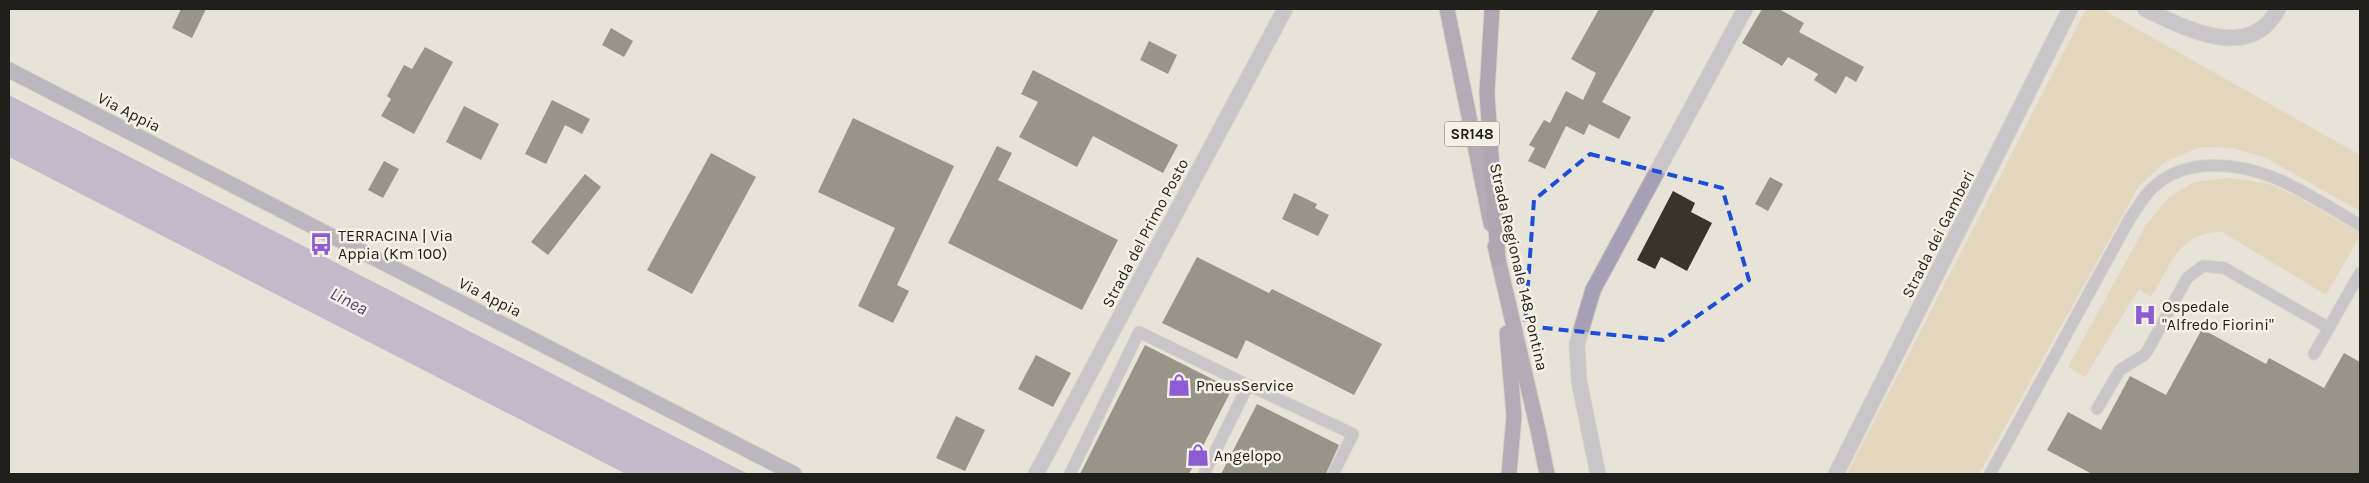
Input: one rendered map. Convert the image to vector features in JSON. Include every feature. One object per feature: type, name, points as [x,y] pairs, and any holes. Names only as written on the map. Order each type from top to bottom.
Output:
[{"type":"highway","points":[[1492,9],[1487,94],[1498,259]]},
{"type":"main road","name":"Strada Regionale 148 Pontina","points":[[1446,9],[1498,259],[1538,430],[1546,474]]},
{"type":"main road","name":"Via Appia","points":[[9,70],[794,474]]},
{"type":"main road","name":"SR148","points":[[1498,259],[1514,408],[1510,474]]},
{"type":"main road","name":"SR148","points":[[1538,430],[1552,474]]},
{"type":"street","name":"Strada del Primo Posto","points":[[1036,474],[1285,9]]},
{"type":"street","points":[[1598,474],[1579,381],[1577,344],[1593,290],[1744,9]]},
{"type":"street","name":"Strada dei Gamberi","points":[[1836,474],[2070,9]]},
{"type":"street","points":[[2145,9],[2189,29],[2236,38],[2261,31],[2271,22],[2278,9]]},
{"type":"lane","points":[[1990,474],[2129,220],[2143,199],[2166,178],[2176,172],[2198,167],[2226,165],[2251,169],[2288,184],[2360,225]]},
{"type":"lane","points":[[2097,409],[2120,370],[2144,355],[2148,350],[2187,278],[2203,266],[2224,268],[2329,328]]},
{"type":"lane","points":[[2314,354],[2360,273]]},
{"type":"lane","points":[[1070,474],[1139,332],[1353,434],[1334,474]]},
{"type":"lane","points":[[1204,474],[1248,384]]},
{"type":"highlighted area","points":[[1590,154],[1722,188],[1749,280],[1663,340],[1525,326],[1534,200]]},
{"type":"shaded area","points":[[2086,9],[2102,9],[2360,155],[2360,211],[2266,158],[2233,148],[2200,147],[2165,162],[2139,186],[1979,474],[1847,474]]},
{"type":"shaded area","points":[[2228,178],[2267,183],[2298,197],[2360,233],[2326,295],[2222,232],[2208,233],[2196,237],[2178,252],[2151,297],[2139,289],[2085,377],[2068,367],[2146,225],[2169,197],[2194,182]]},
{"type":"water","name":"Linea","points":[[9,95],[748,474],[626,474],[9,157]]},
{"type":"building","points":[[181,9],[206,9],[192,38],[172,28]]},
{"type":"building","points":[[1599,9],[1655,9],[1602,102],[1631,117],[1619,139],[1589,124],[1584,135],[1566,126],[1545,169],[1528,161],[1535,148],[1529,145],[1544,120],[1550,123],[1566,91],[1583,100],[1596,73],[1571,59]]},
{"type":"building","points":[[1762,9],[1779,9],[1804,23],[1799,32],[1864,67],[1856,82],[1846,76],[1836,94],[1814,80],[1818,74],[1788,57],[1782,66],[1742,43]]},
{"type":"building","points":[[611,28],[633,41],[624,57],[602,45]]},
{"type":"building","points":[[1149,41],[1177,55],[1168,74],[1140,60]]},
{"type":"building","points":[[425,47],[453,62],[414,134],[381,116],[391,99],[387,96],[404,65],[412,69]]},
{"type":"building","points":[[1033,70],[1178,145],[1163,173],[1093,136],[1077,167],[1019,137],[1038,102],[1021,94]]},
{"type":"building","points":[[552,100],[590,119],[582,134],[565,125],[546,164],[525,154]]},
{"type":"building","points":[[464,106],[499,124],[481,160],[446,142]]},
{"type":"building","points":[[853,118],[954,166],[897,285],[909,291],[893,323],[858,306],[895,228],[818,192]]},
{"type":"building","points":[[997,146],[1012,153],[998,180],[1118,240],[1082,310],[948,243]]},
{"type":"building","points":[[711,153],[756,177],[692,294],[647,270]]},
{"type":"building","points":[[384,161],[399,169],[383,198],[368,190]]},
{"type":"building","points":[[585,174],[601,187],[548,255],[531,242]]},
{"type":"building","points":[[1770,177],[1783,184],[1768,211],[1755,204]]},
{"type":"building","points":[[1673,191],[1695,203],[1691,212],[1712,223],[1687,271],[1661,257],[1655,269],[1637,260]]},
{"type":"building","points":[[1294,193],[1317,204],[1315,208],[1329,215],[1318,236],[1282,219]]},
{"type":"building","points":[[1197,257],[1269,293],[1272,289],[1382,344],[1354,395],[1246,340],[1237,359],[1162,323]]},
{"type":"building","points":[[2202,329],[2266,364],[2269,358],[2324,388],[2344,353],[2360,362],[2360,474],[2092,474],[2047,450],[2068,412],[2101,430],[2130,376],[2166,395]]},
{"type":"building","points":[[1145,345],[1232,389],[1189,474],[1080,474]]},
{"type":"building","points":[[1036,355],[1071,373],[1053,407],[1018,389]]},
{"type":"building","points":[[1257,404],[1339,445],[1326,474],[1221,474]]},
{"type":"building","points":[[956,416],[985,430],[965,471],[936,458]]},
{"type":"place","name":"TERRACINA | Via Appia (Km 100)","points":[[321,244]]},
{"type":"place","name":"Ospedale \"Alfredo Fiorini\"","points":[[2145,315]]},
{"type":"place","name":"PneusService","points":[[1179,385]]},
{"type":"place","name":"Angelopo","points":[[1198,455]]}]
